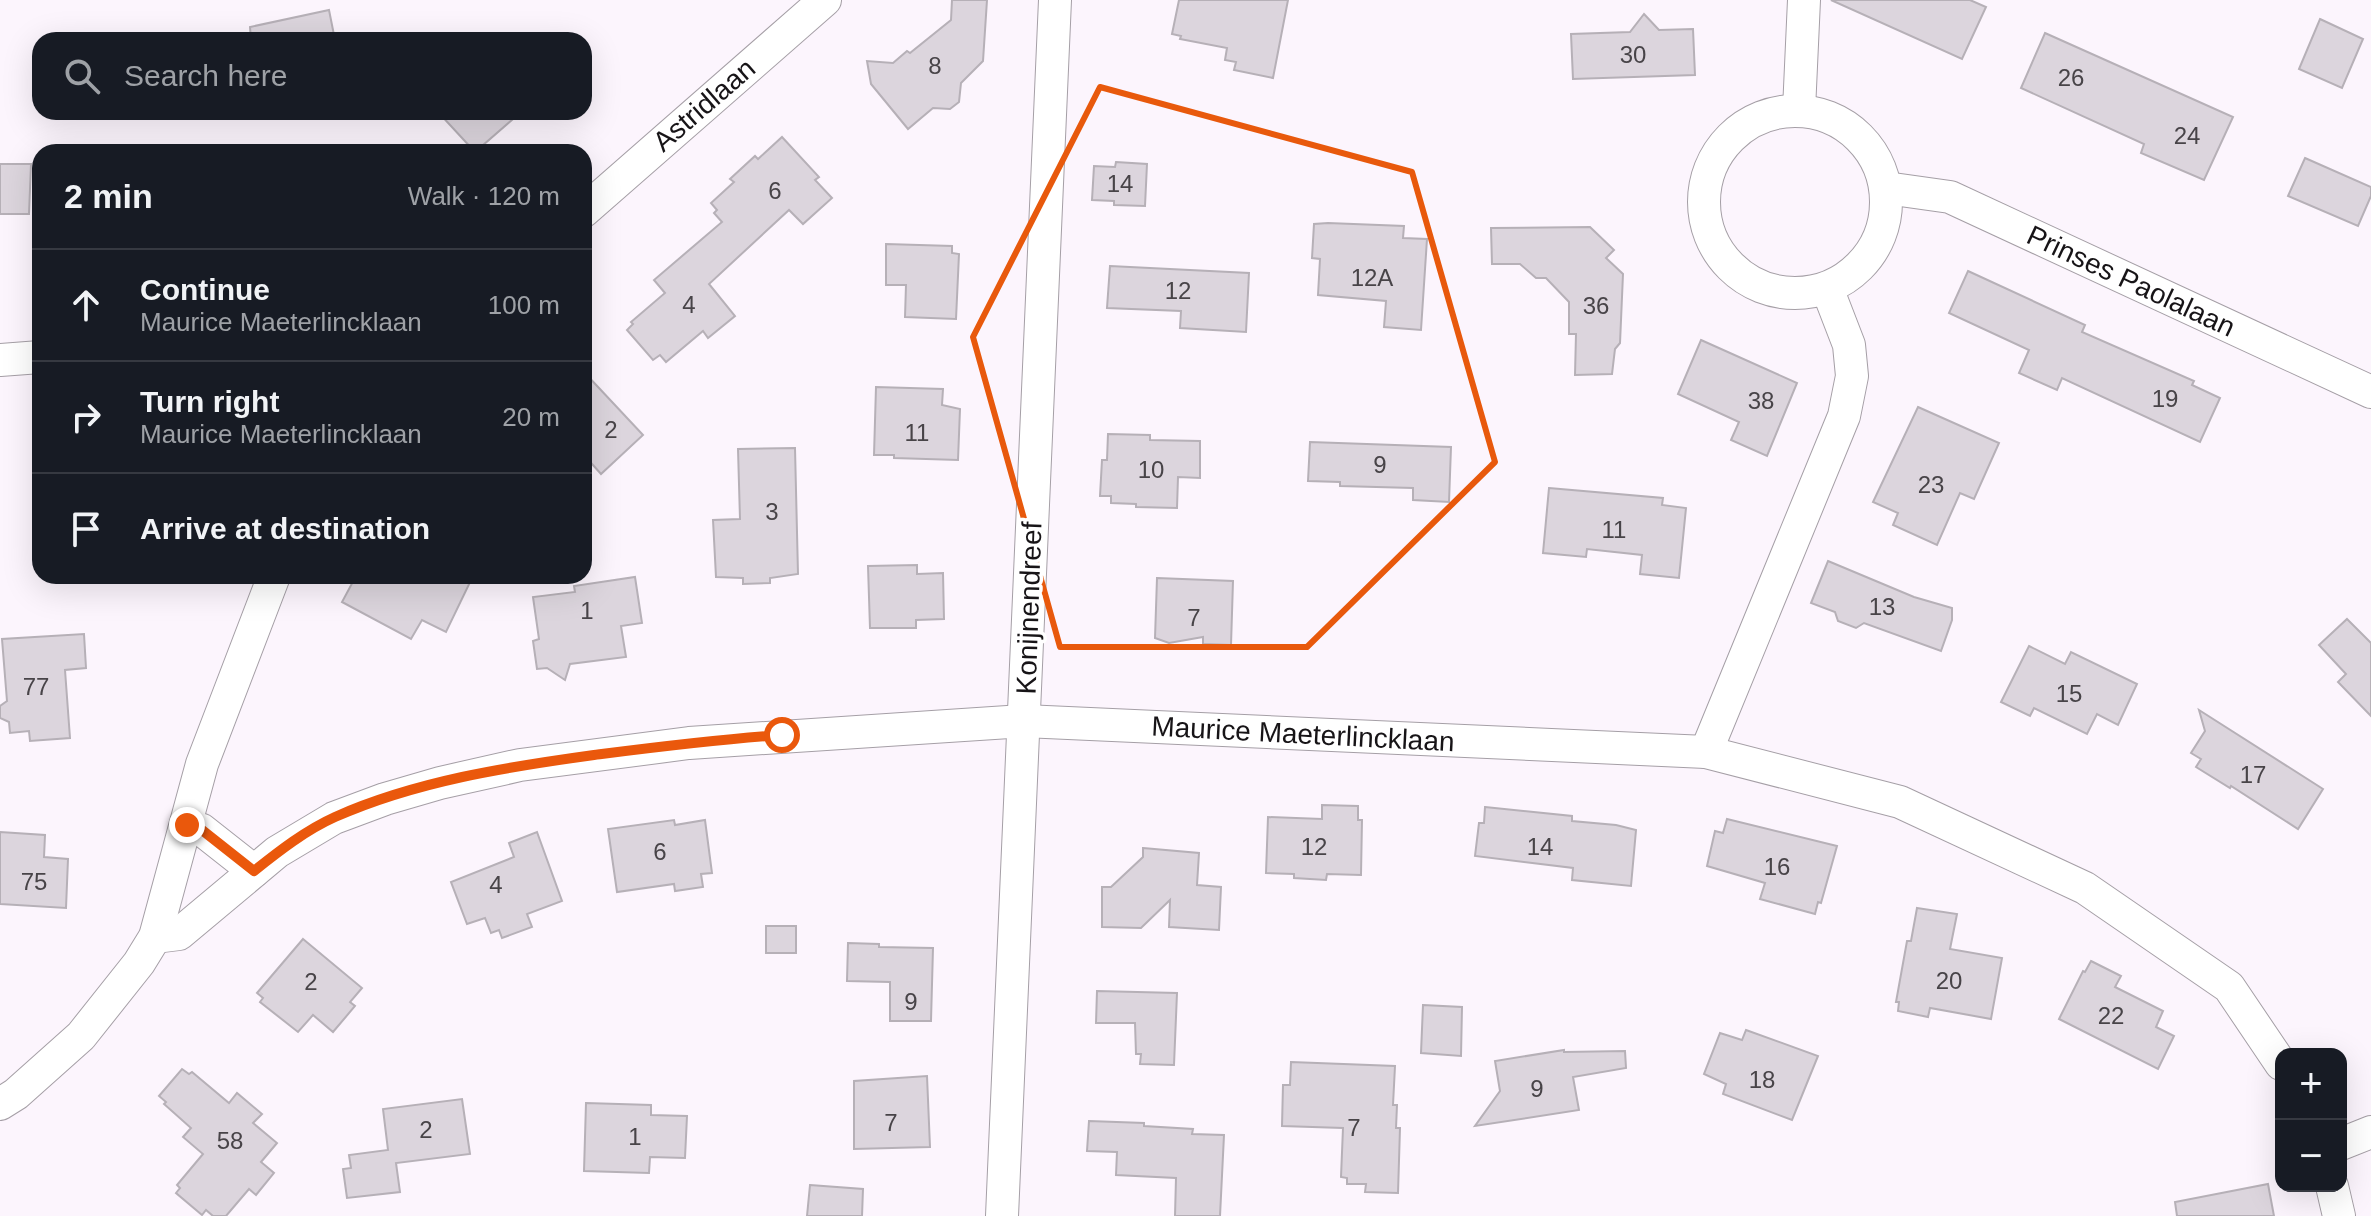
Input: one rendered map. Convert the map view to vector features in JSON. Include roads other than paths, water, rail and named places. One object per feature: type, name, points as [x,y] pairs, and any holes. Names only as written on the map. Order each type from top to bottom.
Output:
[{"type":"street","name":"Astridlaan","points":[[592,204],[825,0]]},
{"type":"street","name":"Konijnendreef","points":[[1002,1216],[1055,0]]},
{"type":"street","points":[[1799,110],[1804,0]]},
{"type":"street","points":[[1799,110],[1830,117],[1857,134],[1876,159],[1886,188],[1886,220],[1874,248],[1854,272],[1827,288],[1798,293],[1769,290],[1742,277],[1721,256],[1708,231],[1703,201],[1708,172],[1722,146],[1743,126],[1770,114],[1799,110]]},
{"type":"street","name":"Prinses Paolalaan","points":[[1886,188],[1950,197],[2371,392]]},
{"type":"street","points":[[1706,752],[1844,416],[1852,376],[1849,345],[1827,288]]},
{"type":"street","points":[[0,360],[32,358]]},
{"type":"street","points":[[0,1104],[16,1094],[81,1036],[139,963],[155,937],[202,764],[271,584]]},
{"type":"street","name":"Maurice Maeterlincklaan","points":[[155,937],[179,934],[277,852],[334,818],[440,783],[520,765],[703,741],[1024,721],[1706,752],[1900,802],[2085,888],[2229,987],[2275,1055]]},
{"type":"street","points":[[187,825],[202,830],[254,871]]},
{"type":"street","points":[[2347,1142],[2371,1132]]},
{"type":"street","points":[[2333,1192],[2339,1216]]}]
